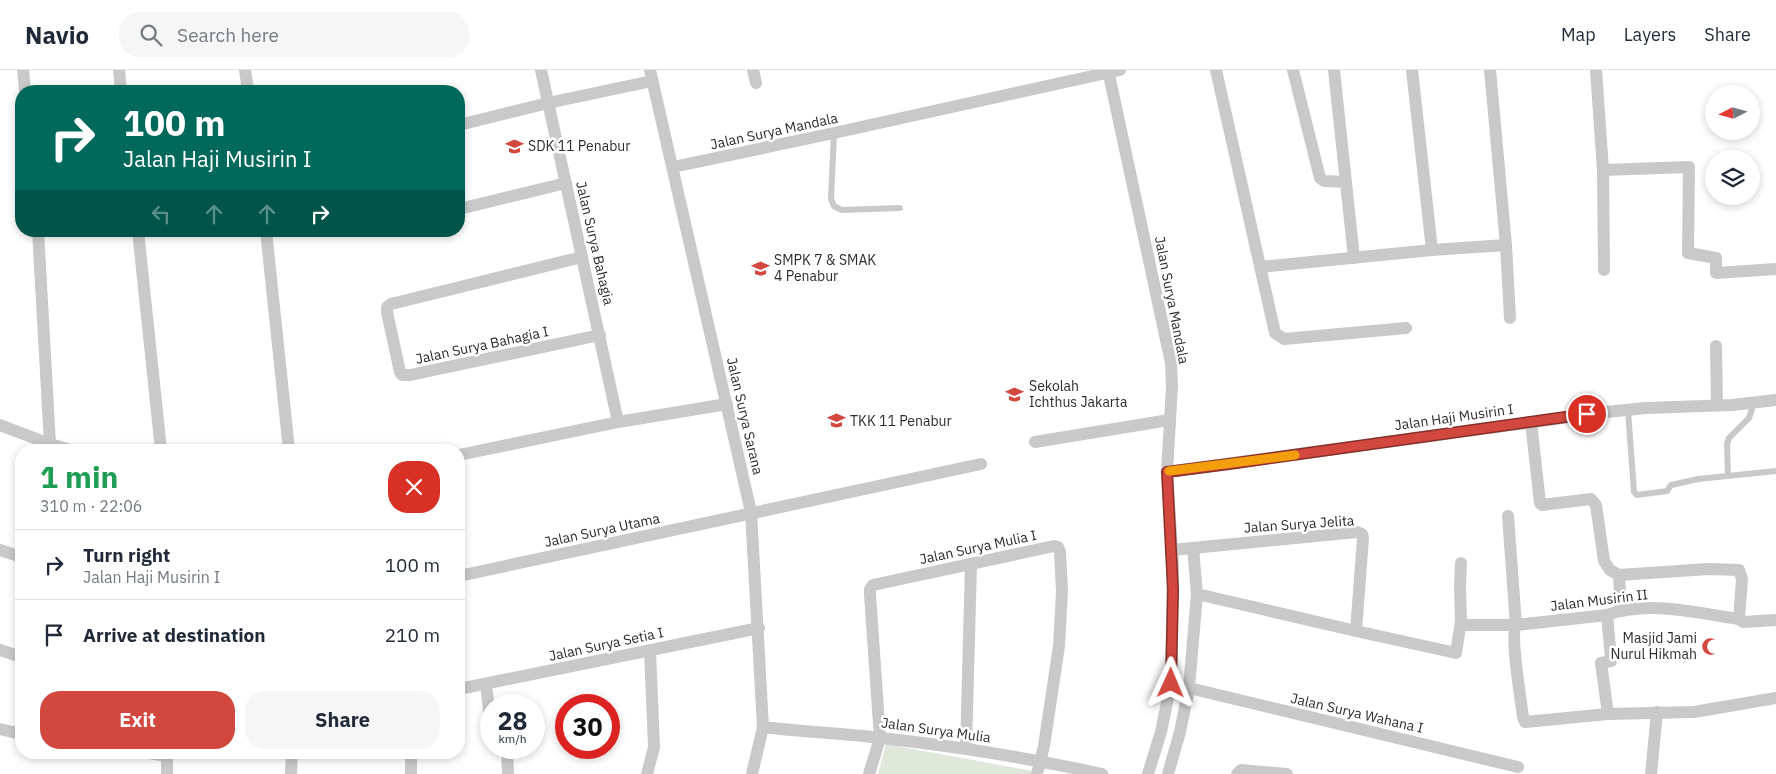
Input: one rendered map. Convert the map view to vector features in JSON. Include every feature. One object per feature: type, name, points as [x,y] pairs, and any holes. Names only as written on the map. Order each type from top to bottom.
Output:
[{"type":"street","points":[[22,70],[23,85]]},
{"type":"street","points":[[119,70],[120,85]]},
{"type":"street","points":[[245,70],[247,85]]},
{"type":"street","name":"Jalan Surya Bahagia","points":[[541,70],[618,422]]},
{"type":"street","points":[[1216,70],[1275,332],[1284,339],[1406,328]]},
{"type":"street","points":[[1293,70],[1320,178],[1346,182]]},
{"type":"street","points":[[1334,70],[1354,258]]},
{"type":"street","points":[[1412,70],[1432,250]]},
{"type":"street","points":[[1490,70],[1506,245],[1510,318]]},
{"type":"street","points":[[1596,70],[1603,170],[1604,270]]},
{"type":"street","name":"Jalan Surya Mandala","points":[[673,167],[834,134],[1086,74],[1112,71],[1171,363],[1172,386],[1167,472],[1173,590],[1171,683],[1161,732],[1148,774]]},
{"type":"street","points":[[465,124],[651,75]]},
{"type":"street","name":"Jalan Surya Sarana","points":[[651,75],[751,512],[759,628],[763,727],[752,774]]},
{"type":"street","points":[[1603,170],[1689,167],[1688,253],[1716,258],[1716,273],[1776,269]]},
{"type":"street","points":[[465,208],[566,183]]},
{"type":"street","points":[[0,425],[50,444],[38,237]]},
{"type":"street","points":[[139,237],[160,444]]},
{"type":"street","points":[[267,237],[288,444]]},
{"type":"street","points":[[1260,267],[1432,250],[1506,245]]},
{"type":"street","name":"Jalan Surya Bahagia I","points":[[582,257],[390,304],[387,307],[387,312],[400,372],[402,375],[410,376],[600,335]]},
{"type":"street","points":[[1716,346],[1717,405]]},
{"type":"street","name":"Jalan Haji Musirin I","points":[[1167,472],[1628,410],[1754,403],[1776,400]]},
{"type":"street","points":[[465,454],[618,422],[727,404]]},
{"type":"street","points":[[1035,442],[1169,420]]},
{"type":"street","points":[[1531,422],[1540,503],[1542,505],[1593,501],[1597,507],[1604,561],[1610,570],[1619,575],[1621,610]]},
{"type":"street","name":"Jalan Surya Utama","points":[[465,575],[981,464]]},
{"type":"street","points":[[1508,516],[1516,624],[1514,629],[1525,722],[1608,714],[1694,712],[1776,698]]},
{"type":"street","name":"Jalan Surya Jelita","points":[[1172,550],[1357,532],[1362,534],[1356,631]]},
{"type":"street","name":"Jalan Surya Mulia I","points":[[880,738],[870,589],[872,585],[1054,546],[1058,547],[1060,552],[1062,590],[1059,646],[1041,761]]},
{"type":"street","points":[[1168,774],[1180,732],[1189,688],[1197,594],[1193,548]]},
{"type":"street","points":[[0,550],[15,555]]},
{"type":"street","points":[[1197,594],[1456,653],[1461,625],[1461,563]]},
{"type":"street","points":[[966,749],[971,564]]},
{"type":"street","name":"Jalan Musirin II","points":[[1619,575],[1708,569],[1739,570],[1742,579],[1739,619]]},
{"type":"street","name":"Jalan Musirin II","points":[[1461,625],[1516,624],[1607,615],[1621,610],[1648,607],[1739,619],[1743,622],[1776,620]]},
{"type":"street","points":[[1607,615],[1611,659],[1601,663],[1608,714]]},
{"type":"street","name":"Jalan Surya Setia I","points":[[465,689],[759,628]]},
{"type":"street","points":[[0,650],[15,655]]},
{"type":"street","points":[[647,774],[654,746],[650,650]]},
{"type":"street","points":[[486,684],[487,694]]},
{"type":"street","name":"Jalan Surya Wahana I","points":[[1189,688],[1518,767]]},
{"type":"street","points":[[1651,774],[1658,712]]},
{"type":"street","name":"Jalan Surya Mulia","points":[[763,727],[880,738],[966,749],[1041,761],[1102,774]]},
{"type":"street","points":[[0,729],[15,733]]},
{"type":"street","points":[[870,774],[880,738]]},
{"type":"street","points":[[167,759],[167,774]]},
{"type":"street","points":[[291,774],[292,759]]},
{"type":"street","points":[[411,759],[411,774]]},
{"type":"street","points":[[507,759],[508,774]]},
{"type":"street","points":[[1037,774],[1041,761]]},
{"type":"street","points":[[1237,774],[1241,770],[1287,774]]},
{"type":"lane","points":[[834,134],[832,199],[834,206],[842,210],[900,208]]},
{"type":"lane","points":[[1728,476],[1727,444],[1729,438],[1749,418],[1754,403]]},
{"type":"lane","points":[[1628,410],[1634,492],[1637,495],[1667,491],[1672,485],[1698,479],[1776,471]]},
{"type":"shaded area","points":[[886,744],[1033,771],[1032,774],[878,774]]},
{"type":"slow traffic","points":[[1169,471],[1189,470],[1295,455]]},
{"type":"place","name":"SDK 11 Penabur","points":[[514,146]]},
{"type":"place","name":"SMPK 7 & SMAK 4 Penabur","points":[[760,268]]},
{"type":"place","name":"Sekolah Ichthus Jakarta","points":[[1015,394]]},
{"type":"place","name":"TKK 11 Penabur","points":[[836,421]]},
{"type":"place","name":"Masjid Jami Nurul Hikmah","points":[[1711,646]]},
{"type":"route","points":[[1171,683],[1173,590],[1167,472],[1587,414]]}]
